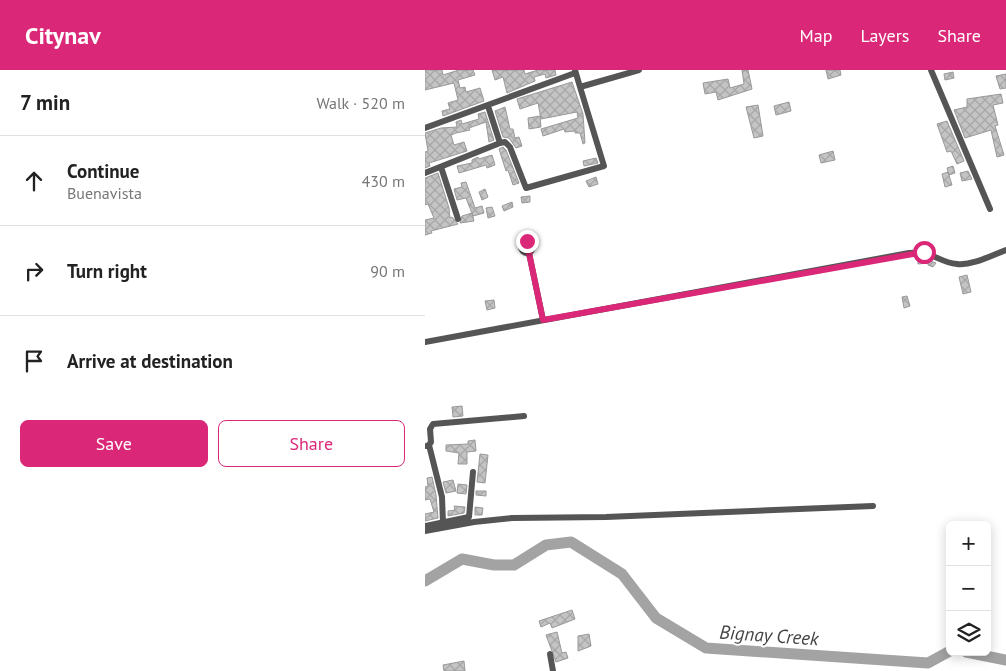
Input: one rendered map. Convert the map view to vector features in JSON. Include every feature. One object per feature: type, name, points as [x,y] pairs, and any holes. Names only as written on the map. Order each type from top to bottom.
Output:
[{"type":"street","points":[[580,86],[639,70]]},
{"type":"street","points":[[931,70],[990,209]]},
{"type":"street","points":[[425,128],[575,72],[604,166],[526,188],[510,147],[505,142],[425,173]]},
{"type":"street","points":[[488,106],[500,143]]},
{"type":"street","points":[[441,167],[458,219]]},
{"type":"street","points":[[425,342],[909,253],[924,252],[955,264],[964,264],[1006,250]]},
{"type":"street","points":[[529,253],[543,320]]},
{"type":"street","points":[[443,523],[442,497],[427,446],[431,442],[430,428],[433,424],[525,416]]},
{"type":"street","points":[[425,526],[469,517],[473,472]]},
{"type":"street","points":[[425,531],[475,522],[512,518],[614,517],[873,506]]},
{"type":"street","points":[[549,654],[553,671]]},
{"type":"building","points":[[425,70],[442,70],[443,75],[459,70],[473,70],[475,75],[458,80],[460,88],[465,87],[466,92],[480,88],[484,101],[443,116],[442,111],[450,109],[448,103],[458,100],[454,83],[425,90]]},
{"type":"building","points":[[492,70],[524,70],[525,74],[538,70],[555,70],[556,75],[546,78],[545,74],[534,77],[535,81],[507,93],[503,77],[495,80]]},
{"type":"building","points":[[742,70],[748,70],[752,89],[718,100],[716,92],[705,94],[703,83],[728,79],[730,88],[744,84]]},
{"type":"building","points":[[826,70],[840,70],[841,75],[828,79]]},
{"type":"building","points":[[953,72],[954,78],[945,80],[944,74]]},
{"type":"building","points":[[1006,74],[1006,88],[1000,89],[996,76]]},
{"type":"building","points":[[572,82],[583,114],[585,143],[583,144],[580,133],[575,133],[575,131],[565,132],[564,129],[543,136],[541,129],[578,118],[577,112],[541,119],[538,103],[520,109],[517,99]]},
{"type":"building","points":[[1001,94],[1003,103],[993,105],[998,125],[995,126],[1004,155],[997,157],[991,130],[965,138],[954,110],[967,107],[967,99]]},
{"type":"building","points":[[789,102],[791,111],[776,115],[774,106]]},
{"type":"building","points":[[758,105],[763,136],[754,138],[746,107]]},
{"type":"building","points":[[505,107],[510,129],[513,129],[515,138],[519,137],[522,146],[516,148],[509,138],[503,137],[495,111]]},
{"type":"building","points":[[485,112],[494,140],[489,142],[486,122],[469,128],[470,130],[451,135],[454,145],[464,142],[467,151],[429,163],[430,166],[425,168],[425,152],[428,151],[425,133],[441,128],[457,127],[456,122],[461,120],[462,124],[479,119],[478,114]]},
{"type":"building","points":[[540,116],[541,127],[529,129],[528,118]]},
{"type":"building","points":[[947,121],[964,161],[957,164],[951,151],[947,152],[937,124]]},
{"type":"building","points":[[503,147],[506,150],[519,183],[513,185],[508,170],[506,171],[499,149]]},
{"type":"building","points":[[833,151],[835,160],[821,163],[819,155]]},
{"type":"building","points":[[492,155],[495,165],[487,168],[486,165],[459,173],[457,166],[472,163],[472,160],[478,157],[479,159]]},
{"type":"building","points":[[596,158],[598,163],[584,166],[583,161]]},
{"type":"building","points":[[953,166],[955,173],[949,175],[947,168]]},
{"type":"building","points":[[968,171],[972,179],[962,181],[960,173]]},
{"type":"building","points":[[948,172],[952,185],[945,187],[942,174]]},
{"type":"building","points":[[438,173],[449,208],[450,218],[452,217],[458,224],[431,231],[432,233],[425,235],[425,220],[434,218],[428,204],[425,205],[425,178]]},
{"type":"building","points":[[596,177],[598,184],[589,187],[586,181]]},
{"type":"building","points":[[466,182],[475,208],[482,206],[484,213],[473,216],[466,198],[457,200],[454,189],[462,187],[461,183]]},
{"type":"building","points":[[485,189],[488,197],[482,200],[479,192]]},
{"type":"building","points":[[530,196],[530,202],[522,203],[521,197]]},
{"type":"building","points":[[512,202],[513,207],[504,211],[502,206]]},
{"type":"building","points":[[492,207],[495,216],[488,218],[486,208]]},
{"type":"building","points":[[472,213],[474,221],[460,223],[462,216]]},
{"type":"building","points":[[925,259],[936,263],[933,267],[928,265],[928,263],[918,264],[918,260]]},
{"type":"building","points":[[967,275],[971,292],[963,294],[959,277]]},
{"type":"building","points":[[907,296],[910,306],[904,308],[902,297]]},
{"type":"building","points":[[494,300],[495,308],[487,310],[485,301]]},
{"type":"building","points":[[462,406],[463,416],[453,417],[452,407]]},
{"type":"building","points":[[475,440],[476,451],[467,452],[467,464],[458,464],[459,453],[446,451],[446,445],[468,444],[468,441]]},
{"type":"building","points":[[480,454],[488,455],[485,483],[477,482]]},
{"type":"building","points":[[432,477],[438,518],[425,521],[425,514],[434,512],[430,499],[425,500],[425,487],[428,486],[427,478]]},
{"type":"building","points":[[453,480],[456,491],[446,493],[443,482]]},
{"type":"building","points":[[458,484],[467,485],[466,494],[457,493]]},
{"type":"building","points":[[476,491],[486,491],[486,496],[476,495]]},
{"type":"building","points":[[454,506],[465,507],[464,513],[448,516],[448,511],[455,510]]},
{"type":"building","points":[[475,507],[483,508],[482,515],[475,515]]},
{"type":"building","points":[[572,610],[575,619],[552,628],[550,623],[541,627],[539,621]]},
{"type":"building","points":[[557,632],[562,653],[566,652],[568,658],[556,662],[546,635]]},
{"type":"building","points":[[589,634],[591,646],[578,651],[578,636]]},
{"type":"building","points":[[464,661],[465,671],[444,671],[443,665]]},
{"type":"waterway","name":"Bignay Creek","points":[[425,581],[462,559],[494,565],[514,565],[546,545],[571,542],[622,574],[656,618],[706,648],[928,663],[946,653]]},
{"type":"waterway","name":"Bignay Creek","points":[[986,656],[1006,660]]},
{"type":"route","points":[[527,241],[531,242],[533,246],[529,253],[543,320],[909,253],[924,252]]}]
